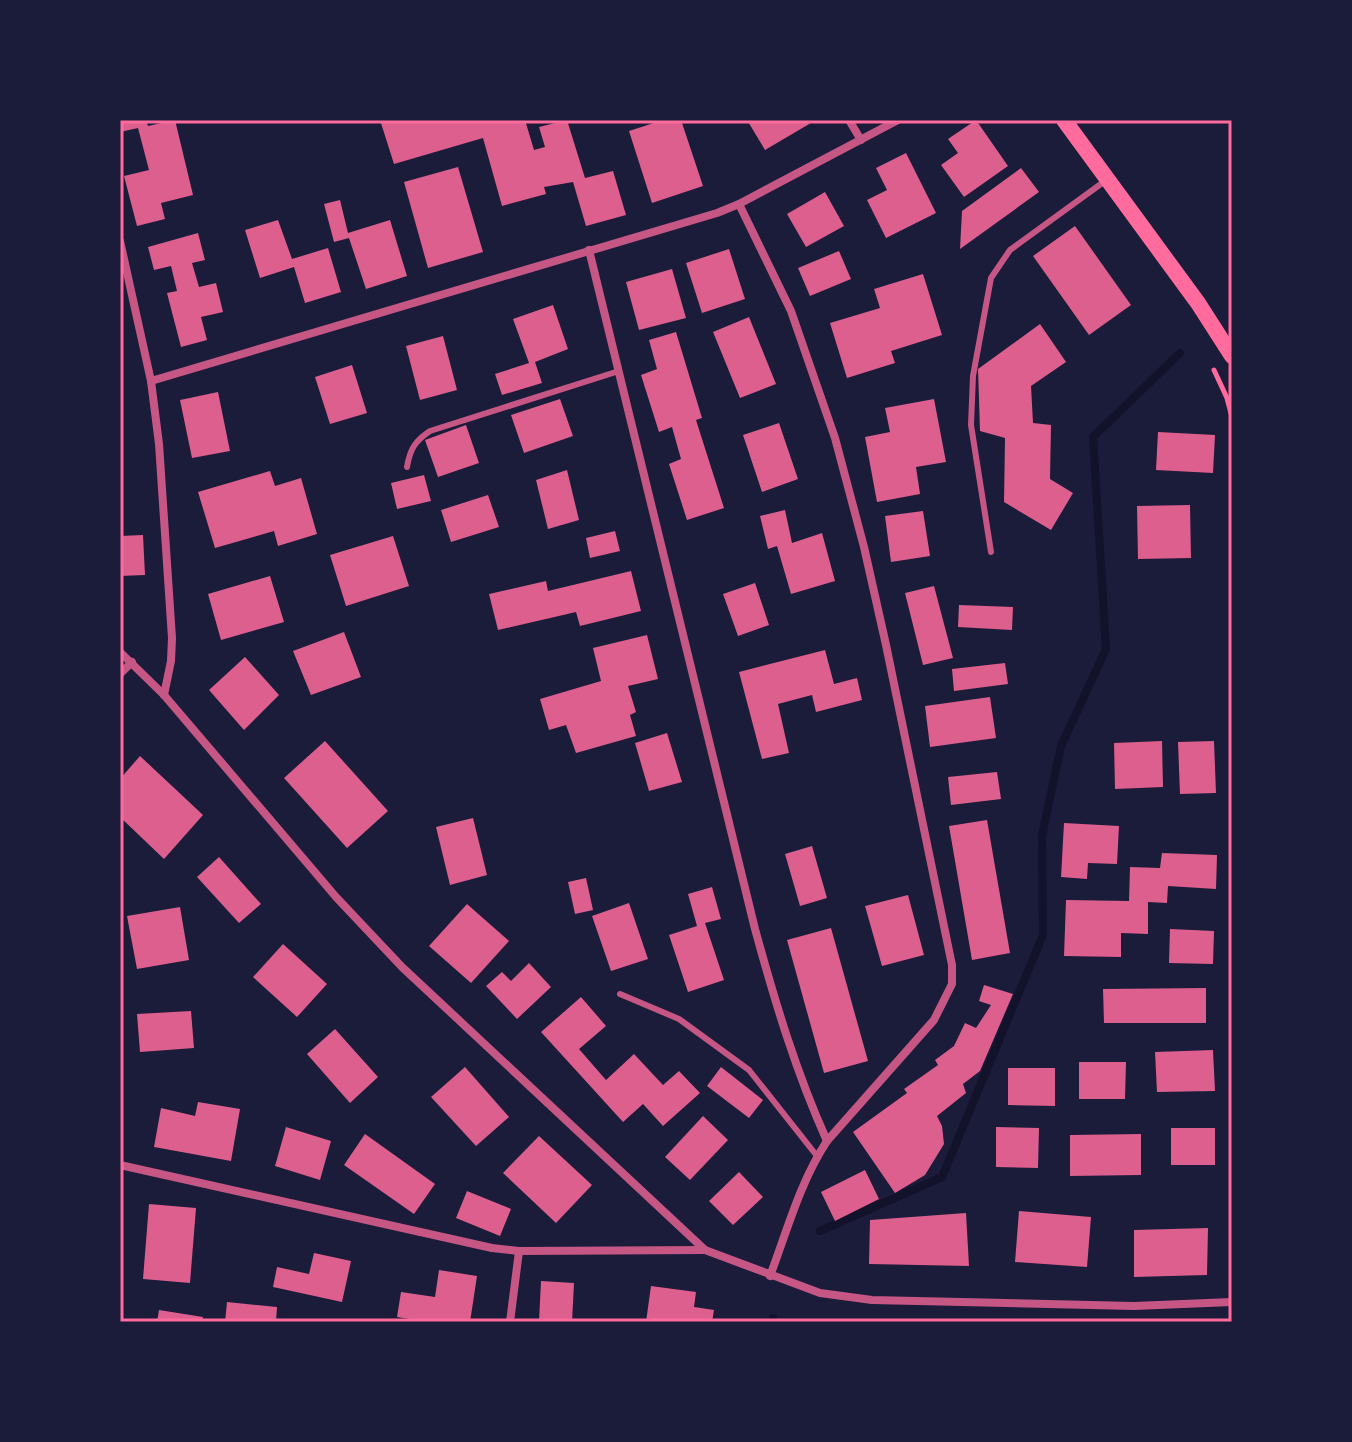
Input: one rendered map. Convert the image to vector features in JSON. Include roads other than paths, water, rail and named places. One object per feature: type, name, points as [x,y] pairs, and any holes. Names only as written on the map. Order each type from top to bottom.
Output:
[{"type":"main road","points":[[1064,120],[1198,303],[1232,356]]},
{"type":"street","points":[[849,120],[861,140]]},
{"type":"street","points":[[151,381],[739,204],[898,120]]},
{"type":"street","points":[[739,204],[791,311],[835,438],[886,645],[952,965],[952,984],[934,1020],[817,1156],[808,1172],[770,1276]]},
{"type":"street","points":[[120,241],[151,381],[159,444],[172,638],[164,695]]},
{"type":"street","points":[[589,250],[755,929],[779,1017],[805,1093],[827,1141]]},
{"type":"street","points":[[120,652],[164,695],[336,897],[402,967],[705,1250],[820,1293],[872,1300],[1134,1306],[1232,1302]]},
{"type":"street","points":[[120,674],[132,662]]},
{"type":"street","points":[[120,1165],[456,1242],[519,1251],[705,1250]]},
{"type":"street","points":[[510,1322],[519,1251]]},
{"type":"lane","points":[[991,552],[971,425],[973,376],[991,278],[1010,250],[1108,179]]},
{"type":"lane","points":[[407,467],[410,449],[430,431],[619,371]]},
{"type":"lane","points":[[620,994],[679,1019],[749,1070],[817,1156]]},
{"type":"waterway","points":[[820,1231],[942,1177],[1043,935],[1042,836],[1061,746],[1106,649],[1093,437],[1180,353]]},
{"type":"waterway","points":[[772,1322],[773,1318]]}]
